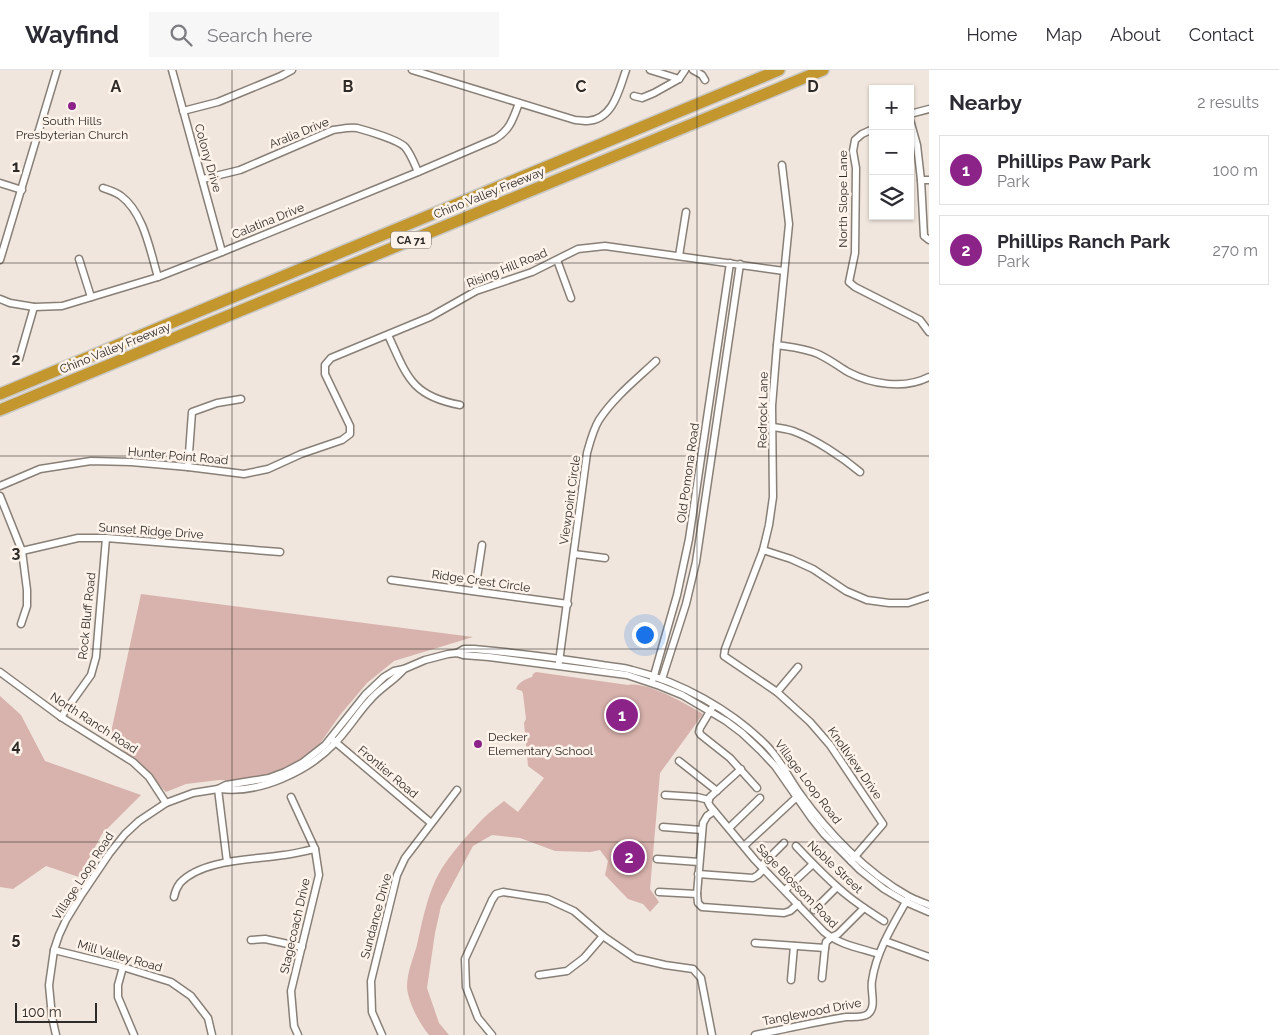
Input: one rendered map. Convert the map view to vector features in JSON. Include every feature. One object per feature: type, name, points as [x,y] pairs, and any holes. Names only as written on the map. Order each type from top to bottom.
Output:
[{"type":"highway","name":"Chino Valley Freeway","points":[[0,394],[779,70]]},
{"type":"highway","name":"Chino Valley Freeway","points":[[0,410],[823,70]]},
{"type":"street","points":[[0,260],[57,70]]},
{"type":"street","name":"Colony Drive","points":[[172,70],[222,252]]},
{"type":"street","points":[[183,111],[218,102],[292,70]]},
{"type":"street","points":[[412,70],[575,120],[586,121],[596,120],[606,114],[615,102],[626,70]]},
{"type":"street","points":[[650,70],[679,79]]},
{"type":"street","points":[[634,96],[642,98],[662,88],[679,79],[685,70]]},
{"type":"street","points":[[694,70],[702,75],[705,80]]},
{"type":"street","name":"Calatina Drive","points":[[0,300],[34,307],[62,306],[158,277],[495,139],[504,134],[510,125],[519,103]]},
{"type":"street","points":[[914,113],[929,109]]},
{"type":"street","name":"Aralia Drive","points":[[203,179],[240,170],[333,130],[344,128],[356,128],[397,141],[410,154],[418,172]]},
{"type":"street","name":"North Slope Lane","points":[[871,130],[855,140],[853,151],[856,168],[855,253],[849,282],[855,287],[920,320],[929,332]]},
{"type":"street","points":[[913,130],[917,145],[921,180],[924,236],[929,240]]},
{"type":"street","name":"Redrock Lane","points":[[725,649],[763,550],[774,497],[774,427],[772,406],[789,224],[782,165]]},
{"type":"street","points":[[921,180],[929,180]]},
{"type":"street","points":[[0,183],[22,190]]},
{"type":"street","points":[[103,188],[120,194],[136,212],[158,277]]},
{"type":"street","points":[[679,256],[686,212]]},
{"type":"street","name":"Rising Hill Road","points":[[350,434],[350,426],[325,374],[325,365],[331,358],[430,317],[476,291],[532,272],[578,249],[605,246],[784,271]]},
{"type":"street","points":[[79,259],[91,297]]},
{"type":"street","points":[[557,260],[571,298]]},
{"type":"street","name":"Old Pomona Road","points":[[653,680],[677,595],[689,539],[730,263]]},
{"type":"street","name":"Old Pomona Road","points":[[662,679],[686,604],[696,562],[740,264]]},
{"type":"street","points":[[18,359],[34,307]]},
{"type":"street","points":[[388,335],[409,379],[417,388],[438,400],[460,405]]},
{"type":"street","points":[[777,346],[816,353],[847,372],[879,383],[908,384],[929,377]]},
{"type":"street","name":"Viewpoint Circle","points":[[559,662],[591,437],[598,421],[614,402],[656,361]]},
{"type":"street","points":[[188,467],[192,412],[217,403],[241,399]]},
{"type":"street","points":[[774,427],[792,430],[810,439],[860,472]]},
{"type":"street","name":"Hunter Point Road","points":[[0,486],[40,470],[91,461],[131,462],[244,474],[268,469],[301,454],[342,440],[350,434]]},
{"type":"street","points":[[0,496],[22,551],[27,606],[21,624]]},
{"type":"street","name":"Sunset Ridge Drive","points":[[22,551],[78,538],[106,538],[280,552]]},
{"type":"street","name":"Rock Bluff Road","points":[[61,717],[91,675],[96,657],[106,538]]},
{"type":"street","points":[[475,591],[482,545]]},
{"type":"street","points":[[763,550],[791,559],[813,569],[846,591],[867,600],[908,603],[929,596]]},
{"type":"street","points":[[574,554],[605,558]]},
{"type":"street","name":"Ridge Crest Circle","points":[[391,580],[568,604]]},
{"type":"street","name":"Knollview Drive","points":[[725,649],[724,656],[777,692],[810,722],[830,745],[883,824],[853,859]]},
{"type":"street","name":"Village Loop Road","points":[[56,1035],[49,985],[54,950],[59,935],[66,920],[109,854],[125,834],[139,821],[166,803],[193,793],[218,789],[248,788],[284,778],[306,767],[318,758],[372,697],[404,669],[425,660],[448,654],[457,653],[559,662],[653,680],[682,695],[742,733],[775,766],[798,796],[853,859],[907,899],[929,912]]},
{"type":"street","points":[[777,692],[798,667]]},
{"type":"street","name":"North Ranch Road","points":[[0,672],[61,717],[133,762],[149,777],[166,803]]},
{"type":"street","name":"Village Loop Road","points":[[653,680],[662,679],[686,689],[714,705],[750,731],[780,761],[798,796]]},
{"type":"street","points":[[714,705],[699,732],[730,758],[757,788]]},
{"type":"street","name":"Frontier Road","points":[[333,740],[431,823]]},
{"type":"street","points":[[679,761],[716,791]]},
{"type":"street","points":[[665,795],[698,797],[709,800],[716,791],[741,769]]},
{"type":"street","points":[[218,789],[227,862]]},
{"type":"street","name":"Sundance Drive","points":[[382,1035],[372,1012],[371,981],[397,875],[405,858],[457,790]]},
{"type":"street","points":[[744,846],[798,796]]},
{"type":"street","name":"Stagecoach Drive","points":[[291,797],[314,849],[319,875],[291,991],[294,1026],[298,1035]]},
{"type":"street","points":[[729,828],[760,798]]},
{"type":"street","name":"Sage Blossom Road","points":[[709,800],[709,804],[714,811],[763,868],[820,928],[844,944],[879,954]]},
{"type":"street","points":[[714,811],[704,819],[702,830],[698,874],[698,903],[702,907],[784,912],[790,911],[798,904]]},
{"type":"street","points":[[663,827],[702,830]]},
{"type":"street","points":[[698,874],[751,878],[758,876],[784,843]]},
{"type":"street","name":"Noble Street","points":[[796,846],[838,887],[884,921]]},
{"type":"street","points":[[174,897],[177,887],[181,882],[202,868],[227,862],[286,855],[314,849]]},
{"type":"street","points":[[657,859],[699,862]]},
{"type":"street","points":[[785,890],[813,864]]},
{"type":"street","points":[[814,910],[838,887]]},
{"type":"street","points":[[492,1035],[478,1018],[466,987],[466,958],[492,900],[496,894],[504,892],[548,899],[574,911],[603,936],[635,958],[665,965],[693,968],[700,978],[712,1035]]},
{"type":"street","points":[[659,892],[697,894]]},
{"type":"street","name":"Village Loop Road","points":[[907,899],[929,905]]},
{"type":"street","name":"Tanglewood Drive","points":[[755,1035],[866,1015],[872,1007],[871,983],[879,954],[907,899]]},
{"type":"street","points":[[822,978],[826,942],[838,934],[864,908]]},
{"type":"street","points":[[539,975],[567,972],[584,958],[603,936]]},
{"type":"street","points":[[251,940],[265,939],[302,947]]},
{"type":"street","points":[[885,941],[929,957]]},
{"type":"street","points":[[755,943],[825,948]]},
{"type":"street","points":[[791,980],[794,946]]},
{"type":"street","name":"Mill Valley Road","points":[[54,950],[123,967],[171,982],[191,996],[208,1018],[212,1035]]},
{"type":"street","points":[[123,967],[118,985],[118,997],[134,1035]]},
{"type":"shaded area","points":[[141,594],[473,637],[394,661],[367,683],[340,715],[316,749],[294,764],[270,775],[241,781],[219,780],[186,784],[166,792],[110,737]]},
{"type":"shaded area","points":[[536,672],[645,686],[666,694],[703,714],[660,773],[650,889],[659,902],[650,912],[643,904],[628,899],[605,875],[608,861],[600,850],[590,852],[555,851],[520,838],[492,835],[473,846],[441,906],[427,988],[439,1023],[449,1035],[429,1035],[421,1025],[409,999],[407,987],[409,971],[427,904],[438,874],[459,845],[477,825],[504,801],[518,812],[544,778],[528,766],[523,694],[522,691],[516,689],[520,683],[532,677]]},
{"type":"shaded area","points":[[0,696],[21,715],[45,761],[141,795],[102,834],[79,877],[46,866],[13,889],[0,887]]},
{"type":"place","name":"South Hills Presbyterian Church","points":[[72,106]]},
{"type":"place","name":"Phillips Paw Park","points":[[622,715]]},
{"type":"place","name":"Decker Elementary School","points":[[478,744]]},
{"type":"place","name":"Phillips Ranch Park","points":[[629,857]]}]
